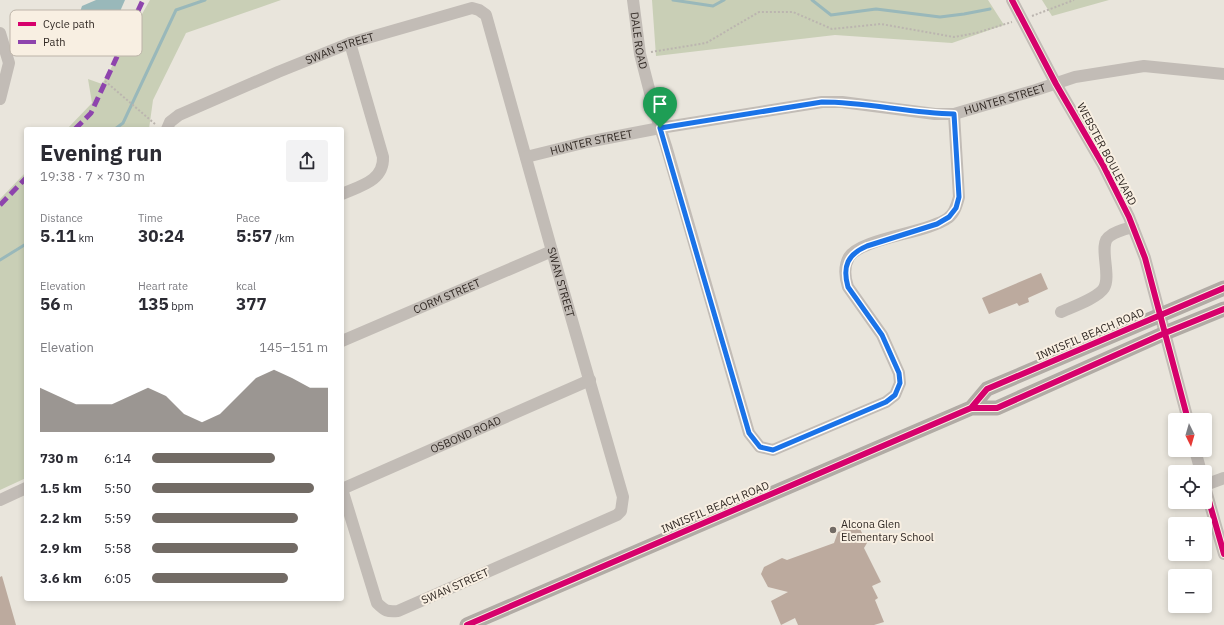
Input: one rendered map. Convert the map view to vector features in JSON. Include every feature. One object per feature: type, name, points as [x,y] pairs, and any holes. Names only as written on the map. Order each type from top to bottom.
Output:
[{"type":"main road","name":"INNISFIL BEACH ROAD","points":[[971,408],[987,389],[1224,288]]},
{"type":"main road","name":"INNISFIL BEACH ROAD","points":[[467,625],[971,408],[997,408],[1224,308]]},
{"type":"street","name":"DALE ROAD","points":[[633,0],[640,54],[660,128],[749,433],[760,447],[773,450],[886,402],[895,395],[900,383],[899,373],[882,335],[848,287],[845,278],[846,267],[850,257],[857,250],[889,238],[937,224],[949,217],[956,208],[959,197],[954,114]]},
{"type":"street","name":"WEBSTER BOULEVARD","points":[[1012,0],[1056,84],[1103,165],[1133,227],[1145,258],[1186,413]]},
{"type":"street","name":"SWAN STREET","points":[[168,127],[170,122],[179,114],[350,43],[472,8],[483,12],[486,15],[623,497],[621,511],[617,515],[398,611],[385,610],[377,603],[344,496]]},
{"type":"street","points":[[0,33],[9,63],[0,99]]},
{"type":"street","points":[[344,193],[376,178],[381,170],[383,161],[350,43]]},
{"type":"street","name":"HUNTER STREET","points":[[526,157],[587,142],[660,128],[822,102],[842,102],[935,114],[954,114],[1075,77],[1144,66],[1224,74]]},
{"type":"street","points":[[1061,312],[1098,295],[1104,289],[1108,277],[1104,246],[1107,238],[1110,235],[1133,227]]},
{"type":"street","name":"CORM STREET","points":[[344,340],[552,251]]},
{"type":"street","name":"OSBOND ROAD","points":[[344,488],[590,380]]},
{"type":"street","points":[[1212,483],[1224,478]]},
{"type":"street","points":[[0,500],[24,489]]},
{"type":"street","points":[[1211,509],[1224,554]]},
{"type":"path","points":[[640,54],[706,43],[759,12],[792,12],[832,29],[881,24],[954,37],[976,33],[1022,20],[1074,0]]},
{"type":"path","points":[[105,81],[155,124]]},
{"type":"green space","points":[[150,0],[281,0],[186,33],[153,100],[149,127],[69,127],[92,103],[88,79],[102,84],[118,56],[142,56],[142,14]]},
{"type":"green space","points":[[652,0],[988,0],[1004,25],[952,43],[835,35],[656,56]]},
{"type":"green space","points":[[1042,0],[1109,0],[1052,16]]},
{"type":"green space","points":[[24,174],[24,479],[0,490],[0,199]]},
{"type":"water","points":[[96,0],[125,0],[121,10],[81,10],[82,6]]},
{"type":"building","points":[[1041,273],[1048,289],[1028,298],[1029,302],[1019,306],[1017,303],[989,314],[982,298]]},
{"type":"building","points":[[850,527],[860,529],[867,543],[864,548],[881,582],[872,586],[878,598],[875,600],[884,622],[874,625],[798,625],[795,618],[781,625],[771,601],[788,592],[768,587],[761,574],[764,567],[782,558],[787,560],[834,543],[838,532]]},
{"type":"building","points":[[2,576],[16,625],[0,625],[0,577]]},
{"type":"waterway","points":[[118,127],[123,123],[176,10],[205,0]]},
{"type":"waterway","points":[[673,0],[713,6],[724,0]]},
{"type":"waterway","points":[[812,0],[831,15],[876,9],[940,17],[990,9]]},
{"type":"waterway","points":[[0,260],[24,245]]},
{"type":"marked path","points":[[138,10],[143,0]]},
{"type":"marked path","points":[[77,127],[91,113],[117,56]]},
{"type":"marked path","points":[[0,205],[24,180]]},
{"type":"cycle path","points":[[1012,0],[1056,84],[1103,165],[1129,217],[1145,258],[1186,413]]},
{"type":"cycle path","points":[[971,408],[987,389],[1224,288]]},
{"type":"cycle path","points":[[467,625],[971,408],[997,408],[1165,333],[1224,309]]},
{"type":"cycle path","points":[[1211,509],[1224,554]]},
{"type":"place","name":"Alcona Glen Elementary School","points":[[833,530]]},
{"type":"route","points":[[822,102],[842,102],[935,114],[954,114],[959,197],[956,208],[949,217],[937,224],[889,238],[857,250],[850,257],[846,267],[845,278],[848,287],[882,335],[899,373],[900,383],[895,395],[886,402],[791,441],[773,450],[760,447],[749,433],[660,128],[822,102]]}]
